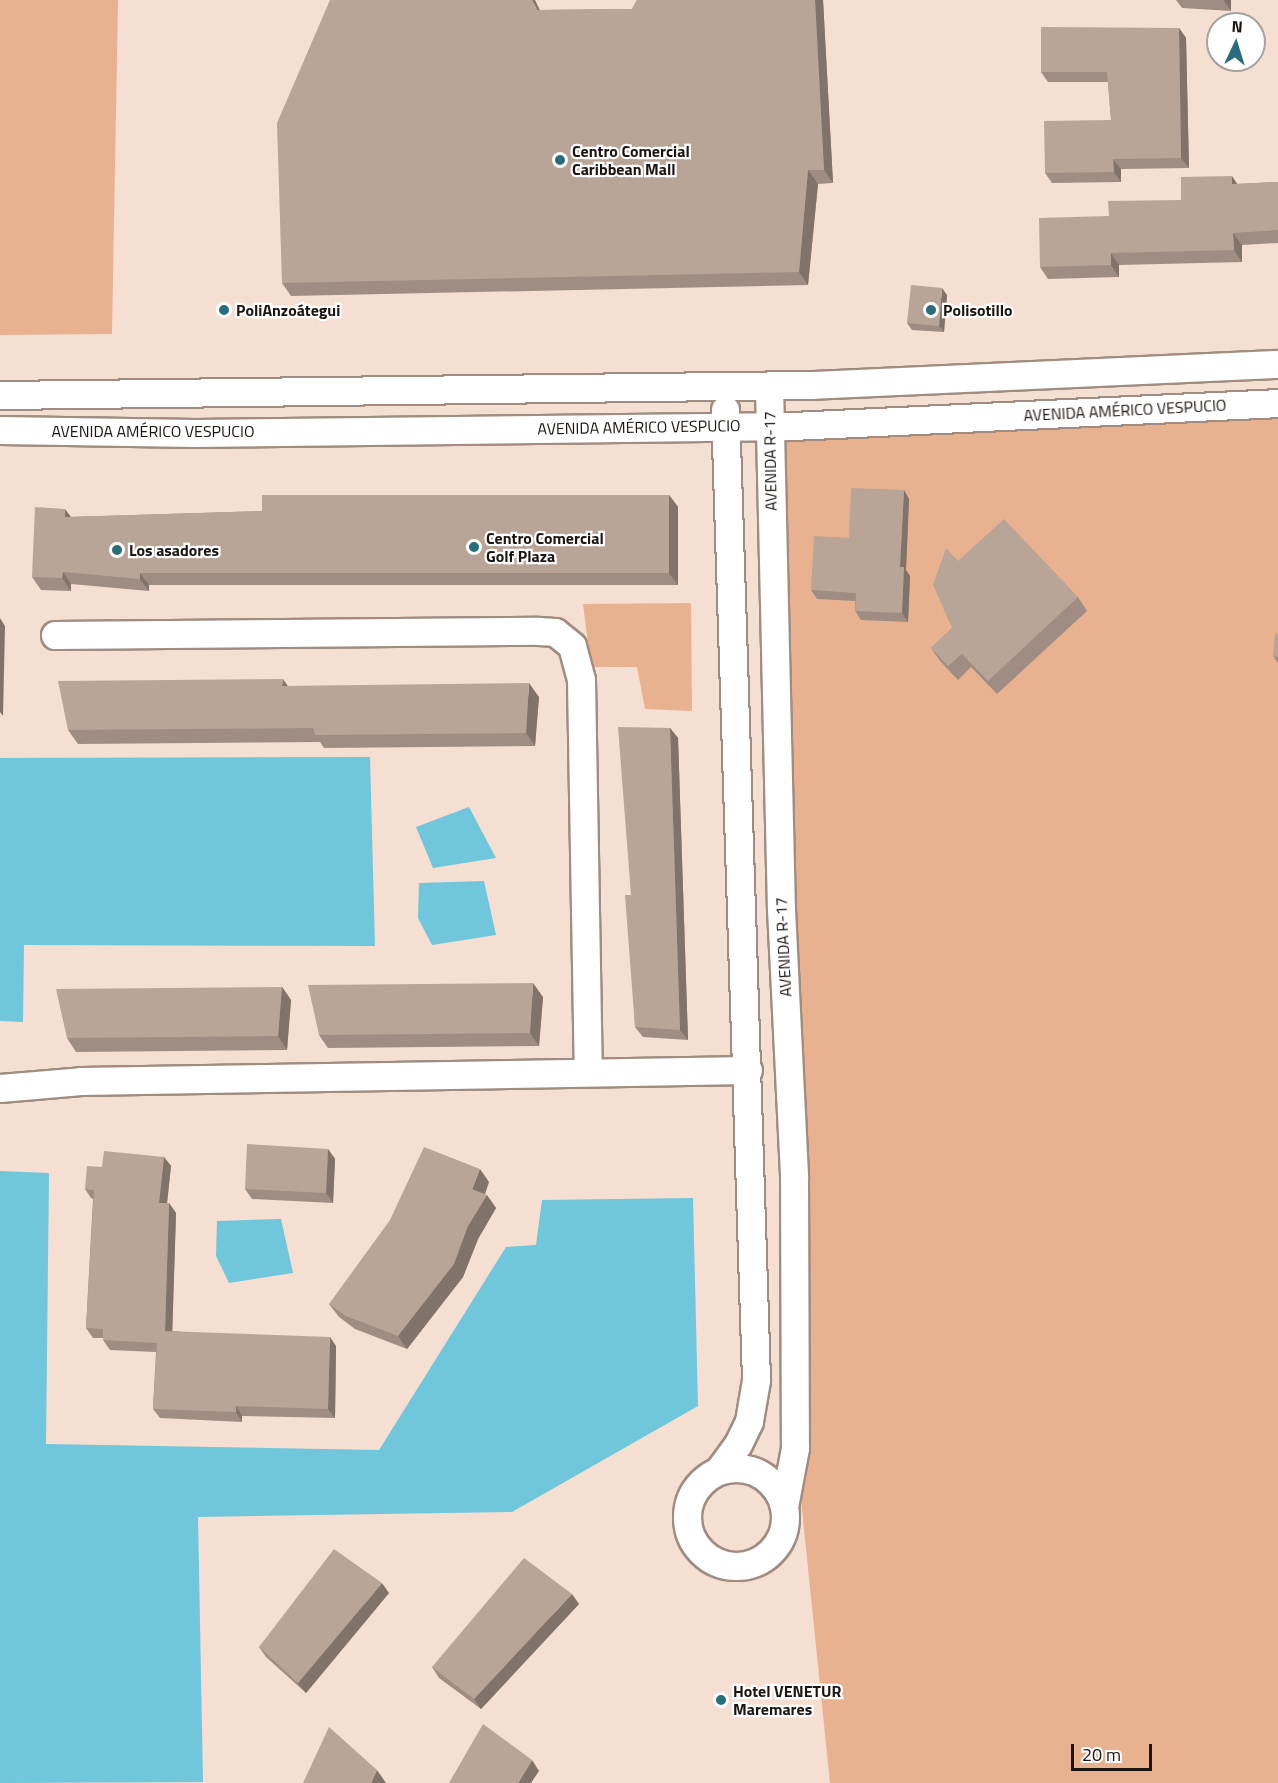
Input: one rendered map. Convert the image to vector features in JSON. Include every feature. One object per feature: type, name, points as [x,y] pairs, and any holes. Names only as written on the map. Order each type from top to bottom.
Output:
[{"type":"street","points":[[0,395],[768,386],[1278,364]]},
{"type":"street","name":"AVENIDA R-17","points":[[724,387],[748,1070],[756,1380],[749,1421],[719,1470],[694,1489],[686,1514],[689,1534],[710,1559],[743,1566],[767,1555],[783,1533],[784,1507],[795,1448],[793,1148],[781,909],[768,386]]},
{"type":"street","name":"AVENIDA AMÉRICO VESPUCIO","points":[[0,430],[195,433],[769,426],[1278,402]]},
{"type":"street","points":[[55,636],[555,632],[572,646],[581,680],[588,1071]]},
{"type":"street","points":[[0,1088],[81,1081],[748,1070]]},
{"type":"street","points":[[756,1380],[795,1380]]},
{"type":"street","points":[[719,1470],[736,1467],[767,1478],[778,1491],[784,1507]]},
{"type":"shaded area","points":[[0,0],[118,0],[112,334],[0,335]]},
{"type":"shaded area","points":[[1278,402],[1278,1783],[830,1783],[801,1500],[769,426]]},
{"type":"shaded area","points":[[691,603],[692,711],[645,709],[637,667],[591,667],[583,604]]},
{"type":"water","points":[[370,757],[375,946],[24,945],[23,1022],[0,1021],[0,758]]},
{"type":"water","points":[[469,807],[496,858],[433,868],[416,827]]},
{"type":"water","points":[[484,881],[496,935],[432,945],[418,918],[419,883]]},
{"type":"water","points":[[0,1171],[49,1173],[46,1444],[379,1450],[506,1247],[536,1245],[542,1200],[693,1198],[698,1406],[512,1512],[198,1517],[203,1782],[0,1783]]},
{"type":"water","points":[[281,1219],[293,1273],[229,1283],[216,1256],[217,1221]]},
{"type":"building","name":"Centro Comercial Caribbean Mall","points":[[330,0],[532,0],[537,10],[632,9],[637,0],[815,0],[824,170],[808,170],[799,272],[282,283],[277,123]]},
{"type":"building","points":[[1041,27],[1179,28],[1181,158],[1113,159],[1114,172],[1045,173],[1044,121],[1111,120],[1107,72],[1041,72]]},
{"type":"building","points":[[1232,176],[1232,184],[1278,182],[1278,230],[1233,233],[1234,250],[1111,253],[1111,265],[1040,267],[1039,218],[1109,216],[1108,201],[1181,200],[1181,177]]},
{"type":"building","points":[[911,285],[942,288],[939,326],[907,323]]},
{"type":"building","points":[[851,488],[904,490],[900,567],[904,567],[902,613],[855,611],[856,593],[811,590],[814,536],[849,538]]},
{"type":"building","points":[[262,495],[669,495],[669,573],[140,573],[140,579],[63,572],[62,578],[32,577],[35,507],[65,509],[65,517],[262,511]]},
{"type":"building","points":[[1004,519],[1078,597],[988,681],[962,654],[948,666],[931,648],[952,628],[933,585],[946,548],[958,561]]},
{"type":"building","points":[[1275,633],[1278,634],[1278,657],[1273,656]]},
{"type":"building","points":[[283,679],[282,686],[529,683],[526,733],[315,735],[313,728],[68,730],[58,681]]},
{"type":"building","points":[[618,727],[670,728],[680,1030],[635,1027],[625,895],[631,895]]},
{"type":"building","points":[[533,983],[530,1033],[319,1035],[308,985]]},
{"type":"building","points":[[282,987],[278,1036],[67,1038],[56,989]]},
{"type":"building","points":[[247,1144],[328,1149],[326,1193],[245,1189]]},
{"type":"building","points":[[424,1147],[480,1169],[472,1189],[487,1195],[468,1226],[454,1264],[398,1336],[346,1316],[329,1304],[390,1220]]},
{"type":"building","points":[[104,1151],[164,1157],[159,1203],[169,1203],[165,1331],[330,1337],[328,1409],[236,1406],[236,1412],[153,1409],[157,1343],[103,1340],[103,1329],[86,1328],[94,1190],[85,1189],[87,1166],[102,1167]]},
{"type":"building","points":[[334,1549],[382,1583],[298,1683],[259,1647]]},
{"type":"building","points":[[524,1558],[572,1594],[474,1699],[432,1667]]},
{"type":"building","points":[[483,1724],[532,1760],[518,1783],[449,1783]]},
{"type":"building","points":[[329,1727],[377,1770],[371,1783],[303,1783]]},
{"type":"place","name":"Centro Comercial Caribbean Mall","points":[[560,160]]},
{"type":"place","name":"PoliAnzoátegui","points":[[224,310]]},
{"type":"place","name":"Polisotillo","points":[[931,310]]},
{"type":"place","name":"Centro Comercial Golf Plaza","points":[[474,547]]},
{"type":"place","name":"Los asadores","points":[[117,550]]},
{"type":"place","name":"Hotel VENETUR Maremares","points":[[721,1700]]}]
